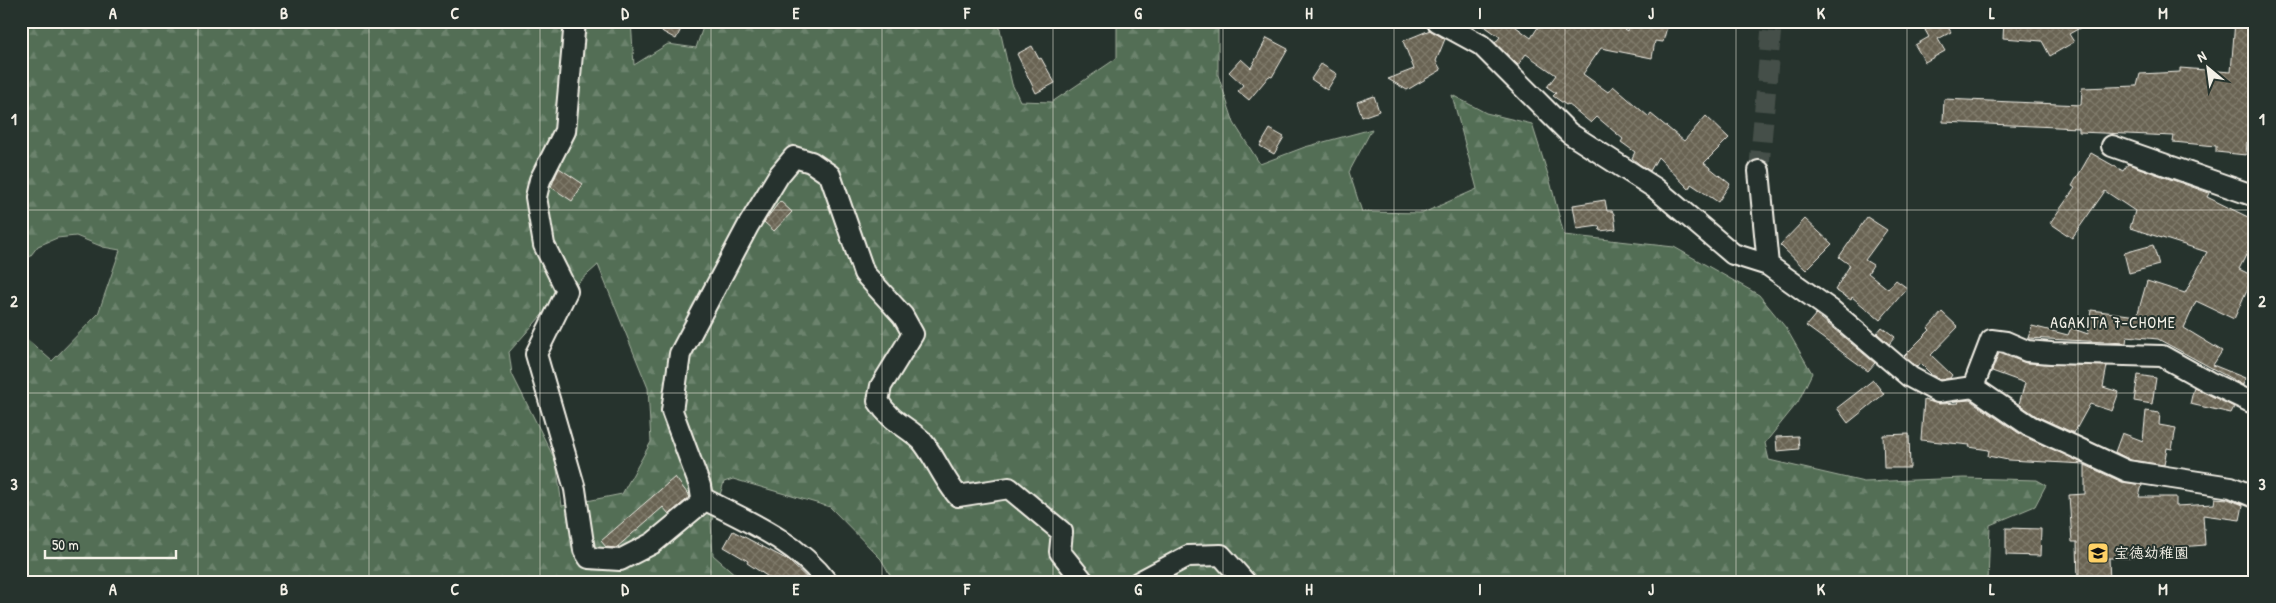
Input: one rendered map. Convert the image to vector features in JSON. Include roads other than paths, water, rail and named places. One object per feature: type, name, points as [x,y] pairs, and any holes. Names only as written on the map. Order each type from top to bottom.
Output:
[{"type":"street","points":[[576,21],[565,131],[540,180],[536,197],[544,245],[567,291],[536,354],[575,489],[584,550],[589,558],[620,560],[653,543],[700,504],[702,498],[672,411],[680,354],[748,226],[779,175],[794,157],[811,162],[830,175],[864,273],[903,316],[913,334],[881,386],[878,401],[886,414],[922,441],[946,482],[958,496],[1008,488],[1062,532],[1060,552],[1084,582]]},
{"type":"street","points":[[1437,21],[1481,45],[1569,133],[1655,188],[1733,254],[1768,265],[1831,310],[1910,377],[1938,392],[1972,387],[2030,426],[2127,471],[2231,487],[2255,497]]},
{"type":"street","points":[[2112,146],[2255,196]]},
{"type":"street","points":[[1759,171],[1768,265]]},
{"type":"street","points":[[1972,387],[1991,340],[2006,342],[2028,350],[2051,353],[2162,356],[2255,404]]},
{"type":"street","points":[[702,498],[763,529],[787,545],[827,582]]},
{"type":"street","points":[[1139,582],[1188,556],[1222,556],[1245,582]]},
{"type":"tunnel","points":[[1759,171],[1772,21]]},
{"type":"place","name":"宝徳幼稚園","points":[[2098,553]]},
{"type":"district","name":"AGAKITA 7-CHOME","points":[[2113,322]]}]
